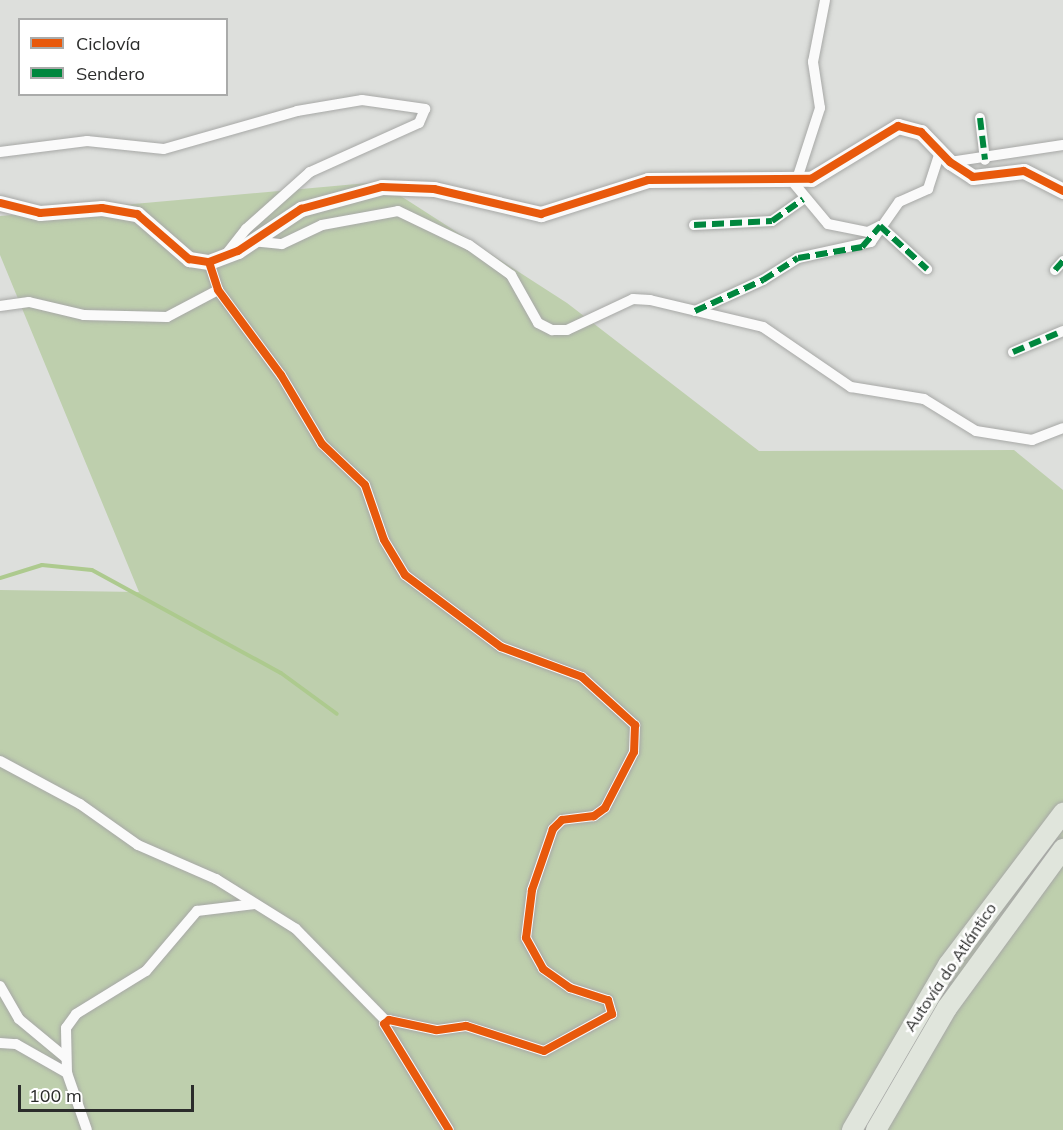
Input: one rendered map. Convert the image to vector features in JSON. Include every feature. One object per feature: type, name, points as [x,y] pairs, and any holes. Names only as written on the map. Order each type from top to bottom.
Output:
[{"type":"highway","name":"Autovía do Atlántico","points":[[852,1130],[948,965],[1063,813]]},
{"type":"highway","name":"Autovía do Atlántico","points":[[876,1130],[947,1008],[1063,849]]},
{"type":"street","points":[[825,0],[813,62],[820,108],[794,182],[803,199],[828,224],[868,232],[880,226]]},
{"type":"street","points":[[0,152],[87,141],[164,149],[297,111],[362,100],[425,110],[419,123],[310,172],[231,243],[216,260],[218,290],[281,375],[322,444],[358,474],[384,540],[416,586],[501,647],[582,677],[632,721],[637,733],[630,763],[605,808],[594,816],[562,820],[553,829],[532,890],[526,938],[543,969],[570,988],[608,1000],[612,1014],[544,1051],[485,1030],[421,1030],[386,1021]]},
{"type":"street","points":[[980,118],[985,160]]},
{"type":"street","points":[[0,203],[40,213],[102,208],[137,214],[189,259],[216,260],[252,241],[301,209],[382,187],[434,189],[541,214],[648,180],[794,182],[823,176],[867,141],[898,126],[921,132],[945,157],[973,177],[1024,171],[1063,191]]},
{"type":"street","points":[[945,157],[985,160],[1063,145]]},
{"type":"street","points":[[695,311],[763,280],[798,258],[862,247],[898,202],[928,189],[945,157]]},
{"type":"street","points":[[694,225],[772,221],[803,199]]},
{"type":"street","points":[[252,241],[282,244],[322,225],[398,211],[469,245],[511,274],[538,323],[552,330],[567,330],[633,299],[763,327],[851,387],[924,399],[976,431],[1032,440],[1063,428]]},
{"type":"street","points":[[880,226],[927,269]]},
{"type":"street","points":[[1055,270],[1063,261]]},
{"type":"street","points":[[0,306],[29,302],[84,315],[167,317],[218,290]]},
{"type":"street","points":[[1013,352],[1063,331]]},
{"type":"street","points":[[0,761],[80,804],[138,845],[216,879],[317,945],[386,1021],[449,1130]]},
{"type":"street","points":[[87,1130],[67,1074],[66,1058],[70,1020],[163,957],[185,920],[209,906],[255,904]]},
{"type":"street","points":[[0,986],[19,1019],[66,1058]]},
{"type":"street","points":[[0,1043],[16,1044],[67,1074]]},
{"type":"green space","points":[[379,182],[567,303],[759,451],[1014,450],[1063,490],[1063,1130],[0,1130],[0,590],[139,592],[0,255],[0,216]]},
{"type":"waterway","points":[[0,578],[42,565],[92,570],[281,673],[337,714]]},
{"type":"marked path","points":[[980,118],[985,160]]},
{"type":"marked path","points":[[694,225],[772,221],[803,199]]},
{"type":"marked path","points":[[695,311],[763,280],[798,258],[862,247],[880,226],[927,269]]},
{"type":"marked path","points":[[1055,270],[1063,261]]},
{"type":"marked path","points":[[1013,352],[1063,331]]},
{"type":"cycle path","points":[[0,203],[40,213],[102,208],[137,214],[189,259],[209,262],[238,251],[301,209],[382,187],[434,189],[541,214],[648,180],[811,179],[898,126],[921,132],[950,162],[973,177],[1024,171],[1063,191]]},
{"type":"cycle path","points":[[209,262],[218,290],[281,375],[322,444],[365,485],[384,540],[405,575],[501,647],[582,677],[635,725],[634,752],[605,808],[594,816],[562,820],[553,829],[532,890],[526,938],[543,969],[570,988],[608,1000],[612,1014],[544,1051],[466,1026],[436,1030],[389,1020],[384,1024],[449,1130]]}]
